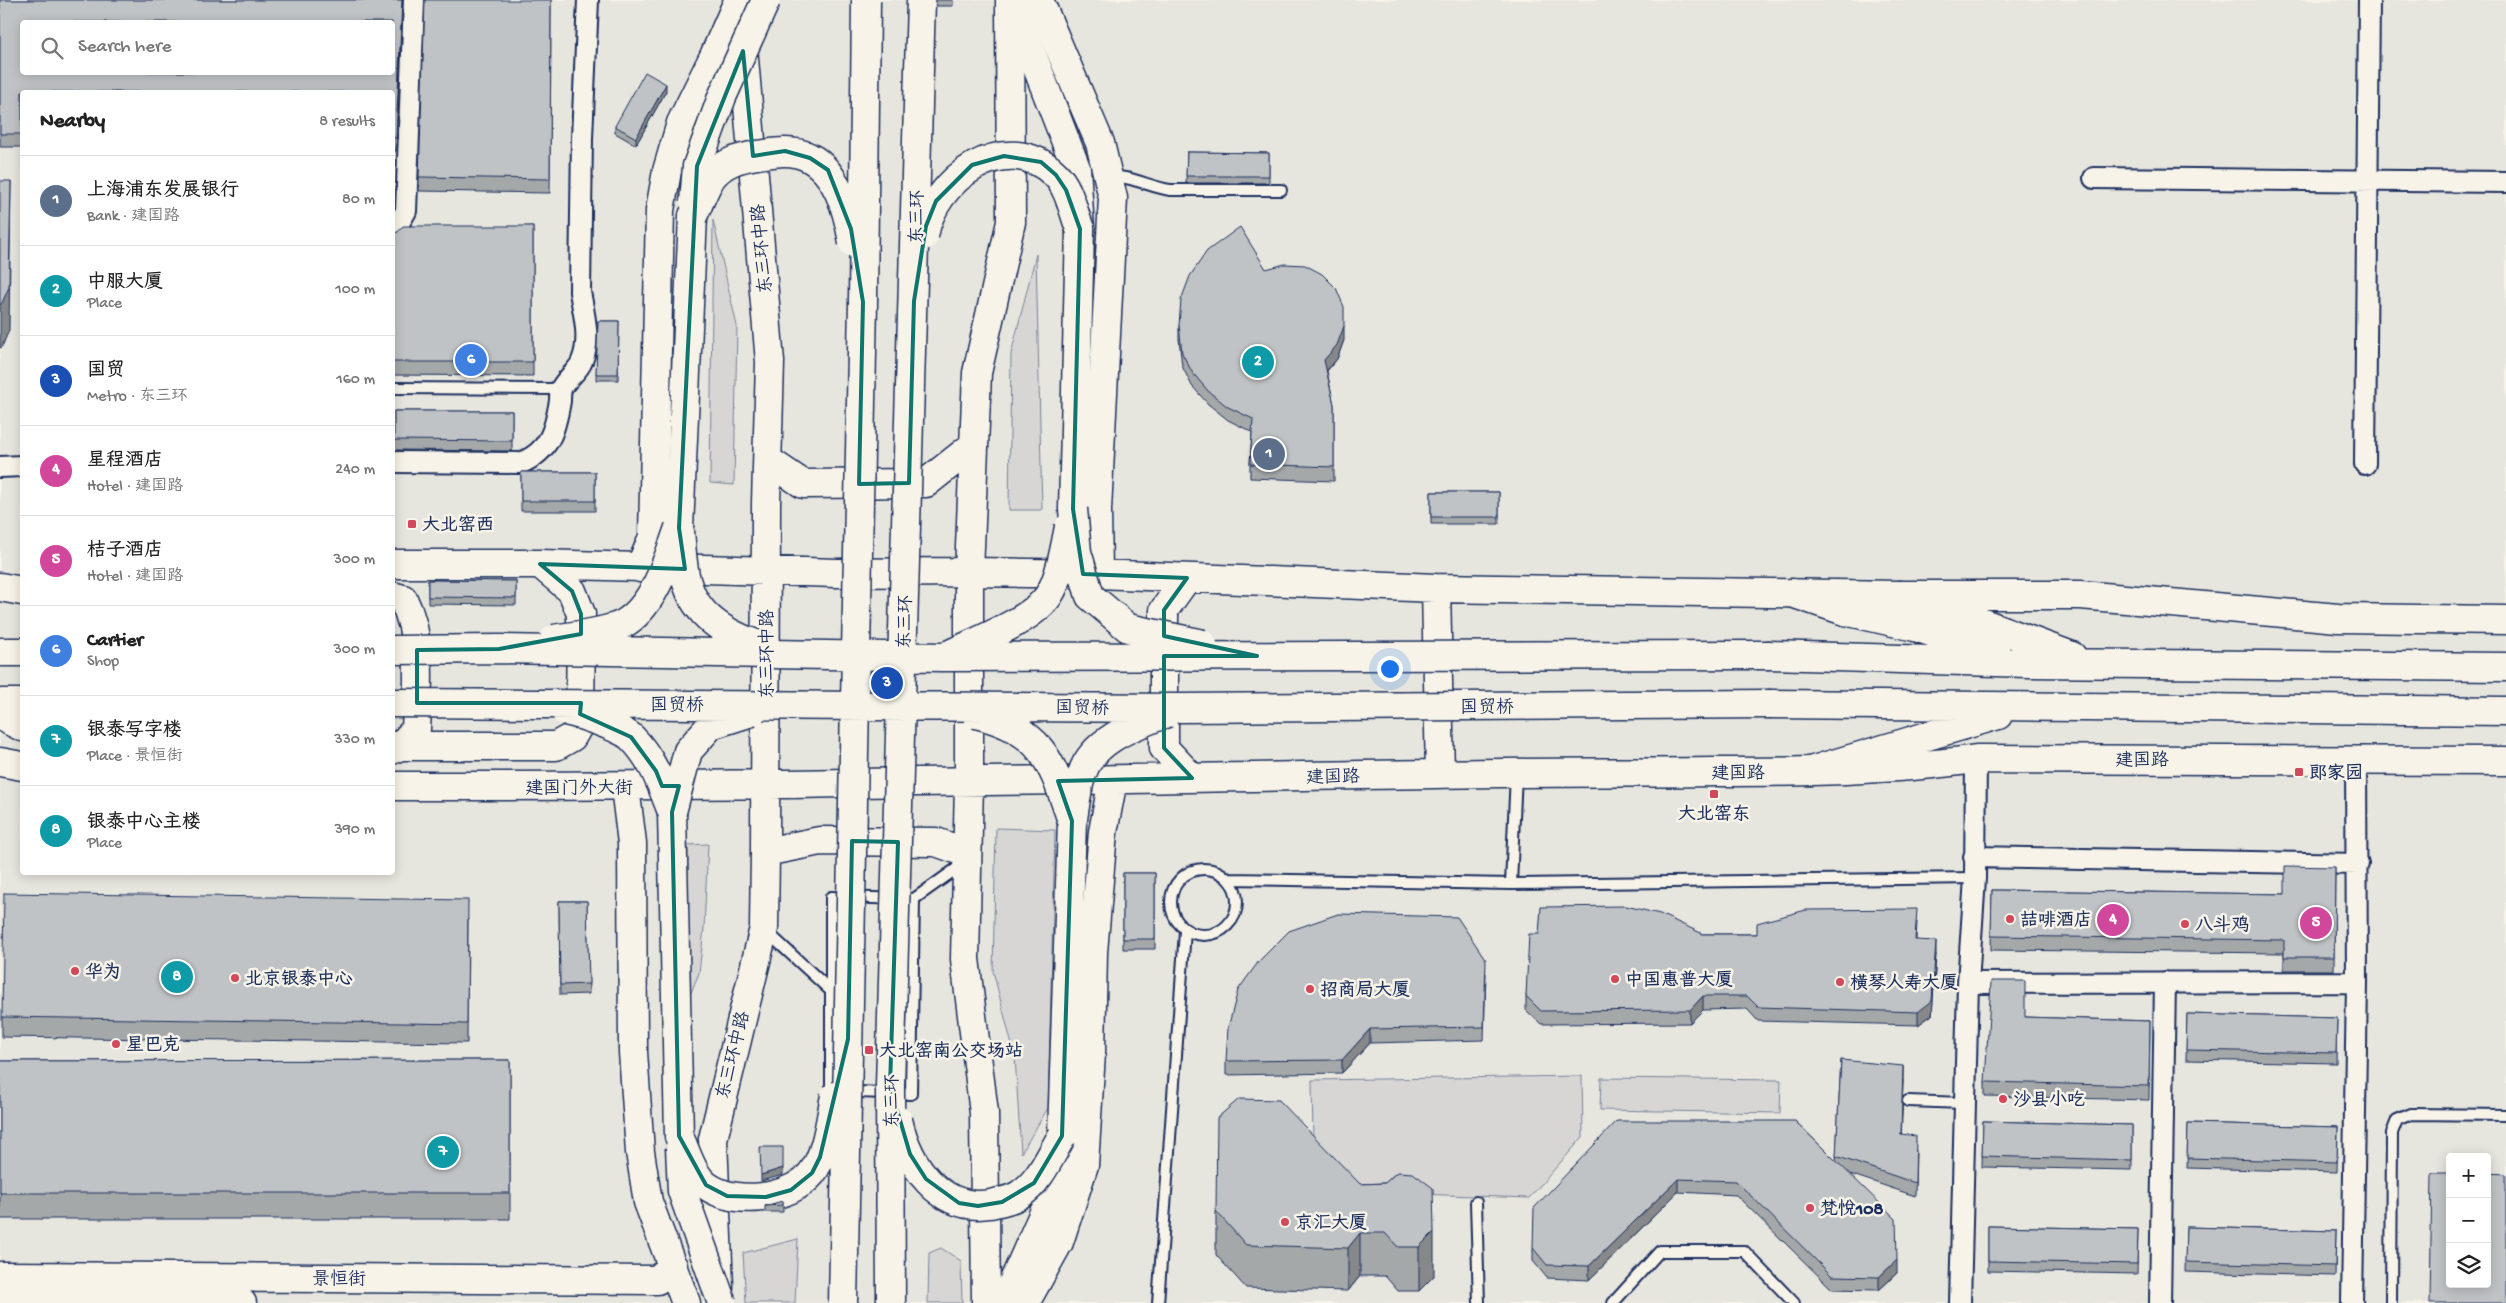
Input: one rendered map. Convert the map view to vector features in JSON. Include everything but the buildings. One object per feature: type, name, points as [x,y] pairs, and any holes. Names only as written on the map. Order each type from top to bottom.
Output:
[{"type":"main road","name":"东三环中路","points":[[721,1303],[713,1139],[764,928],[766,852],[766,570],[770,362],[738,0]]},
{"type":"main road","points":[[640,568],[653,537],[660,210],[667,171],[681,123],[714,56],[738,0]]},
{"type":"main road","points":[[766,0],[722,97],[697,166],[693,216],[679,528],[687,586],[699,609],[716,625],[753,644],[800,654]]},
{"type":"main road","points":[[843,1303],[863,302],[866,0]]},
{"type":"main road","name":"东三环","points":[[891,1303],[890,1086],[914,301],[921,0]]},
{"type":"main road","points":[[1010,0],[1076,168],[1080,229],[1073,509],[1077,552],[1090,596],[1128,628],[1257,656]]},
{"type":"main road","points":[[986,1303],[984,1112],[965,959],[969,783],[969,572],[977,373],[1011,222],[1010,0]]},
{"type":"main road","points":[[1039,0],[1100,143],[1113,198],[1098,500],[1098,574]]},
{"type":"main road","points":[[693,216],[711,178],[724,165],[739,158],[785,151],[810,158],[828,170],[842,200],[851,229],[863,302]]},
{"type":"main road","points":[[914,301],[926,226],[936,201],[950,183],[972,165],[1004,156],[1023,156],[1041,162],[1056,175],[1066,190],[1080,229]]},
{"type":"main road","points":[[769,461],[803,484],[926,483],[974,445]]},
{"type":"main road","points":[[943,657],[1000,630],[1029,613],[1049,595],[1063,556],[1073,509]]},
{"type":"main road","points":[[499,650],[623,624],[644,605],[653,591],[679,528]]},
{"type":"main road","points":[[395,564],[540,564],[836,573],[969,572],[1098,574],[1436,588],[1899,595],[2081,595],[2338,618],[2506,620]]},
{"type":"main road","points":[[395,747],[556,746],[572,737],[580,723],[582,614],[572,592],[540,564]]},
{"type":"main road","points":[[1187,578],[1164,610],[1164,748],[1192,778]]},
{"type":"main road","points":[[0,587],[20,591]]},
{"type":"main road","points":[[1436,588],[1440,774]]},
{"type":"main road","points":[[1792,593],[1845,611],[1915,627],[2028,663]]},
{"type":"main road","points":[[1899,595],[1962,615],[2090,663]]},
{"type":"main road","points":[[0,596],[20,596]]},
{"type":"main road","points":[[395,597],[403,599],[408,610],[416,644],[416,729],[395,747]]},
{"type":"main road","points":[[395,650],[943,657],[1770,656],[2028,663],[2506,667]]},
{"type":"main road","points":[[0,652],[20,652]]},
{"type":"main road","points":[[0,703],[20,703]]},
{"type":"main road","name":"国贸桥","points":[[395,703],[1180,708],[1771,704],[2024,707]]},
{"type":"main road","points":[[533,703],[584,715],[631,737],[656,771],[672,812]]},
{"type":"main road","points":[[721,1303],[682,1191],[679,1136],[672,812],[688,751],[711,726],[743,714],[793,705]]},
{"type":"main road","points":[[943,706],[1004,721],[1028,736],[1048,760],[1072,821]]},
{"type":"main road","points":[[1810,771],[2024,707],[2505,711]]},
{"type":"main road","points":[[1004,1303],[1054,1190],[1062,1136],[1072,821],[1082,773],[1091,756],[1115,736],[1134,726],[1180,708]]},
{"type":"main road","points":[[0,716],[20,726]]},
{"type":"main road","name":"建国路","points":[[969,783],[1440,774],[1810,771],[1918,767],[1976,759],[2506,761]]},
{"type":"main road","points":[[0,762],[20,766]]},
{"type":"main road","points":[[1026,1303],[1059,1242],[1084,1165],[1091,1053],[1093,952],[1102,832],[1113,780]]},
{"type":"main road","name":"建国门外大街","points":[[395,786],[625,787],[969,783]]},
{"type":"main road","points":[[625,787],[632,843],[633,1052],[640,1152],[648,1202],[686,1303]]},
{"type":"main road","points":[[766,852],[820,841],[936,842],[967,857]]},
{"type":"main road","points":[[679,1136],[695,1172],[706,1185],[727,1196],[766,1197],[791,1190],[812,1173],[820,1157],[848,1039]]},
{"type":"main road","points":[[890,1086],[900,1128],[910,1154],[926,1179],[940,1193],[959,1203],[978,1206],[1002,1202],[1019,1195],[1034,1183],[1062,1136]]},
{"type":"main road","name":"景恒街","points":[[0,1276],[657,1280],[673,1266]]},
{"type":"main road","points":[[0,1302],[242,1303]]},
{"type":"street","points":[[395,230],[406,211],[414,0]]},
{"type":"street","points":[[395,462],[521,463],[535,457],[544,448],[553,433],[561,389],[582,362],[586,340],[585,316],[580,292],[588,0]]},
{"type":"street","points":[[2365,464],[2369,0]]},
{"type":"street","points":[[2094,178],[2506,182]]},
{"type":"street","points":[[0,467],[20,466]]},
{"type":"street","points":[[1960,1303],[1968,983],[1975,878],[1976,759]]},
{"type":"street","points":[[2352,1303],[2358,864],[2356,760]]},
{"type":"street","points":[[1974,857],[2358,864]]},
{"type":"street","points":[[2160,1303],[2165,982]]},
{"type":"street","points":[[1968,983],[2357,982]]},
{"type":"lane","points":[[1108,177],[1121,176],[1154,187],[1170,190],[1280,190]]},
{"type":"lane","points":[[395,388],[561,389]]},
{"type":"lane","points":[[1511,884],[1516,773]]},
{"type":"lane","points":[[914,899],[911,1094],[831,1091],[831,897],[914,899],[967,857]]},
{"type":"lane","points":[[1229,879],[1238,900],[1230,925],[1205,936],[1185,931],[1171,914],[1171,890],[1188,872],[1208,868],[1229,879],[1511,884],[1975,878]]},
{"type":"lane","points":[[764,928],[831,991]]},
{"type":"lane","points":[[1158,1303],[1185,931]]},
{"type":"lane","points":[[1908,1100],[1964,1103]]},
{"type":"lane","points":[[2391,1303],[2392,1133],[2397,1120],[2411,1114],[2506,1115]]},
{"type":"lane","points":[[1476,1202],[1479,1303]]},
{"type":"lane","points":[[1613,1303],[1660,1252],[1744,1251],[1794,1303]]},
{"type":"highlighted area","points":[[743,51],[753,156],[785,151],[810,158],[828,170],[851,229],[863,302],[859,484],[909,483],[914,301],[926,226],[936,201],[972,165],[1004,156],[1041,162],[1056,175],[1066,190],[1080,229],[1073,509],[1083,574],[1187,578],[1164,610],[1164,636],[1257,656],[1164,656],[1164,748],[1192,778],[1058,781],[1072,821],[1062,1136],[1034,1183],[1002,1202],[978,1206],[959,1203],[926,1179],[910,1154],[890,1086],[898,842],[852,841],[848,1039],[820,1157],[812,1173],[791,1190],[766,1197],[727,1196],[706,1185],[679,1136],[672,812],[679,786],[662,786],[656,771],[631,737],[580,714],[581,703],[417,703],[417,650],[499,649],[581,634],[581,614],[572,591],[540,564],[685,569],[679,528],[697,166]]},
{"type":"shaded area","points":[[0,0],[2506,0],[2506,1303],[0,1303]]},
{"type":"shaded area","points":[[713,220],[737,326],[734,485],[710,483]]},
{"type":"shaded area","points":[[1036,254],[1042,510],[1009,510],[1011,354]]},
{"type":"shaded area","points":[[996,828],[1055,830],[1048,1108],[1021,1153],[1015,1057],[993,971]]},
{"type":"shaded area","points":[[708,844],[704,928],[699,973],[686,1005],[688,845]]},
{"type":"shaded area","points":[[1582,1076],[1583,1137],[1529,1198],[1361,1192],[1313,1143],[1312,1080]]},
{"type":"shaded area","points":[[1601,1078],[1781,1080],[1780,1113],[1600,1110]]},
{"type":"shaded area","points":[[798,1239],[795,1303],[746,1303],[743,1253]]},
{"type":"shaded area","points":[[941,1248],[961,1261],[962,1303],[928,1303],[929,1253]]},
{"type":"place","name":"Cartier","points":[[471,360]]},
{"type":"place","name":"中服大厦","points":[[1258,362]]},
{"type":"place","name":"上海浦东发展银行","points":[[1269,454]]},
{"type":"place","name":"大北窑西","points":[[412,524]]},
{"type":"place","name":"国贸","points":[[887,683]]},
{"type":"place","name":"郎家园","points":[[2299,772]]},
{"type":"place","name":"大北窑东","points":[[1714,794]]},
{"type":"place","name":"喆啡酒店","points":[[2010,919]]},
{"type":"place","name":"星程酒店","points":[[2113,920]]},
{"type":"place","name":"桔子酒店","points":[[2316,923]]},
{"type":"place","name":"八斗鸡","points":[[2185,924]]},
{"type":"place","name":"华为","points":[[75,971]]},
{"type":"place","name":"银泰中心主楼","points":[[177,977]]},
{"type":"place","name":"北京银泰中心","points":[[235,978]]},
{"type":"place","name":"中国惠普大厦","points":[[1615,979]]},
{"type":"place","name":"横琴人寿大厦","points":[[1840,982]]},
{"type":"place","name":"招商局大厦","points":[[1310,989]]},
{"type":"place","name":"星巴克","points":[[116,1044]]},
{"type":"place","name":"大北窑南公交场站","points":[[869,1050]]},
{"type":"place","name":"沙县小吃","points":[[2003,1099]]},
{"type":"place","name":"银泰写字楼","points":[[443,1152]]},
{"type":"place","name":"梵悦108","points":[[1810,1208]]},
{"type":"place","name":"京汇大厦","points":[[1285,1222]]}]
